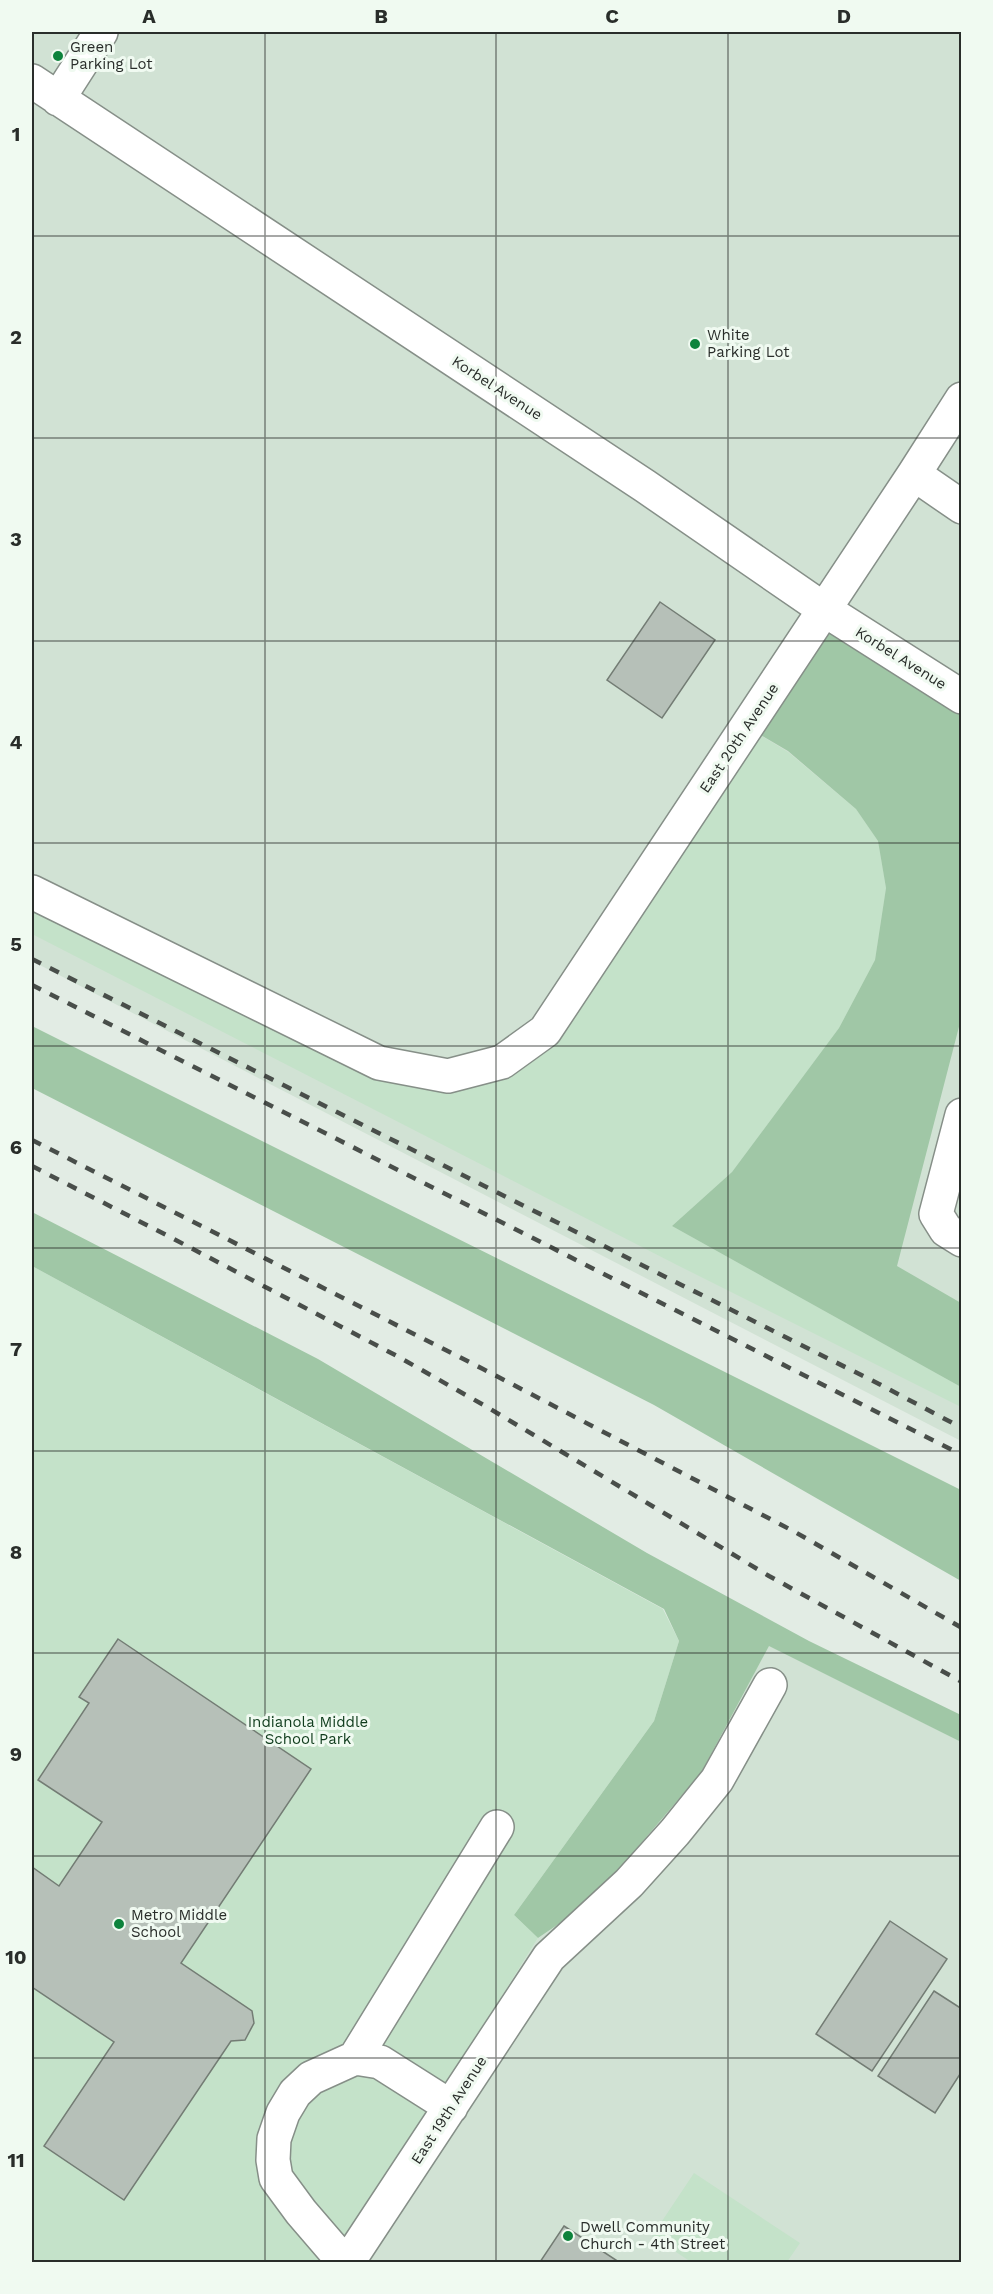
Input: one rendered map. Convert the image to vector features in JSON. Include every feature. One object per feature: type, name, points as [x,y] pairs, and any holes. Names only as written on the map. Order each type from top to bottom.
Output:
[{"type":"street","points":[[45,90],[101,32]]},
{"type":"street","name":"Korbel Avenue","points":[[45,90],[645,486],[825,610],[962,697]]},
{"type":"street","name":"East 20th Avenue","points":[[32,892],[379,1063],[448,1076],[502,1062],[545,1031],[825,610],[962,399]]},
{"type":"street","points":[[914,474],[962,507]]},
{"type":"street","points":[[962,1115],[936,1214],[946,1230],[962,1240]]},
{"type":"street","name":"East 19th Avenue","points":[[346,2262],[549,1957],[629,1883],[675,1832],[717,1780],[770,1684]]},
{"type":"street","points":[[355,2058],[496,1827]]},
{"type":"street","points":[[346,2262],[301,2212],[276,2178],[273,2160],[274,2139],[283,2113],[295,2093],[311,2078],[355,2058],[380,2062],[451,2107]]},
{"type":"shaded area","points":[[32,32],[961,32],[961,1441],[32,961]]},
{"type":"shaded area","points":[[769,1645],[961,1742],[961,2262],[335,2262],[538,1938],[591,1902],[701,1773]]},
{"type":"green space","points":[[825,610],[961,697],[961,1019],[897,1266],[961,1303],[961,1387],[672,1226],[732,1172],[839,1028],[875,960],[886,888],[878,841],[856,809],[788,751],[747,727]]},
{"type":"green space","points":[[747,727],[788,752],[856,809],[878,841],[886,888],[875,960],[839,1028],[732,1172],[672,1226],[961,1387],[961,1407],[677,1265],[32,934],[32,893],[448,1076],[545,1031]]},
{"type":"green space","points":[[32,1026],[961,1490],[961,1581],[654,1405],[32,1088]]},
{"type":"green space","points":[[32,1212],[318,1359],[647,1553],[809,1641],[961,1715],[961,1742],[769,1646],[701,1773],[591,1902],[538,1938],[514,1915],[654,1721],[679,1641],[664,1609],[32,1266]]},
{"type":"green space","name":"Indianola Middle School Park","points":[[32,1266],[663,1609],[679,1641],[654,1721],[514,1915],[538,1938],[337,2262],[32,2262]]},
{"type":"green space","points":[[694,2173],[800,2243],[787,2262],[691,2262],[652,2236]]},
{"type":"building","points":[[660,602],[715,640],[662,718],[607,680]]},
{"type":"building","name":"Metro Middle School","points":[[118,1639],[311,1769],[181,1963],[252,2011],[254,2023],[245,2040],[231,2041],[124,2200],[44,2146],[114,2042],[32,1987],[32,1867],[59,1886],[102,1822],[38,1780],[89,1703],[79,1697]]},
{"type":"building","points":[[890,1921],[947,1959],[872,2071],[816,2034]]},
{"type":"building","points":[[934,1991],[962,2009],[962,2071],[935,2113],[878,2076]]},
{"type":"building","name":"Dwell Community Church - 4th Street","points":[[564,2226],[619,2262],[540,2262]]},
{"type":"railway","points":[[32,959],[879,1384],[962,1428]]},
{"type":"railway","points":[[32,985],[962,1455]]},
{"type":"railway","points":[[32,1140],[483,1369],[795,1532],[962,1628]]},
{"type":"railway","points":[[32,1166],[397,1356],[487,1407],[769,1576],[962,1682]]},
{"type":"place","name":"Green Parking Lot","points":[[58,56]]},
{"type":"place","name":"White Parking Lot","points":[[695,344]]},
{"type":"place","name":"Metro Middle School","points":[[119,1924]]},
{"type":"place","name":"Dwell Community Church - 4th Street","points":[[568,2236]]}]
